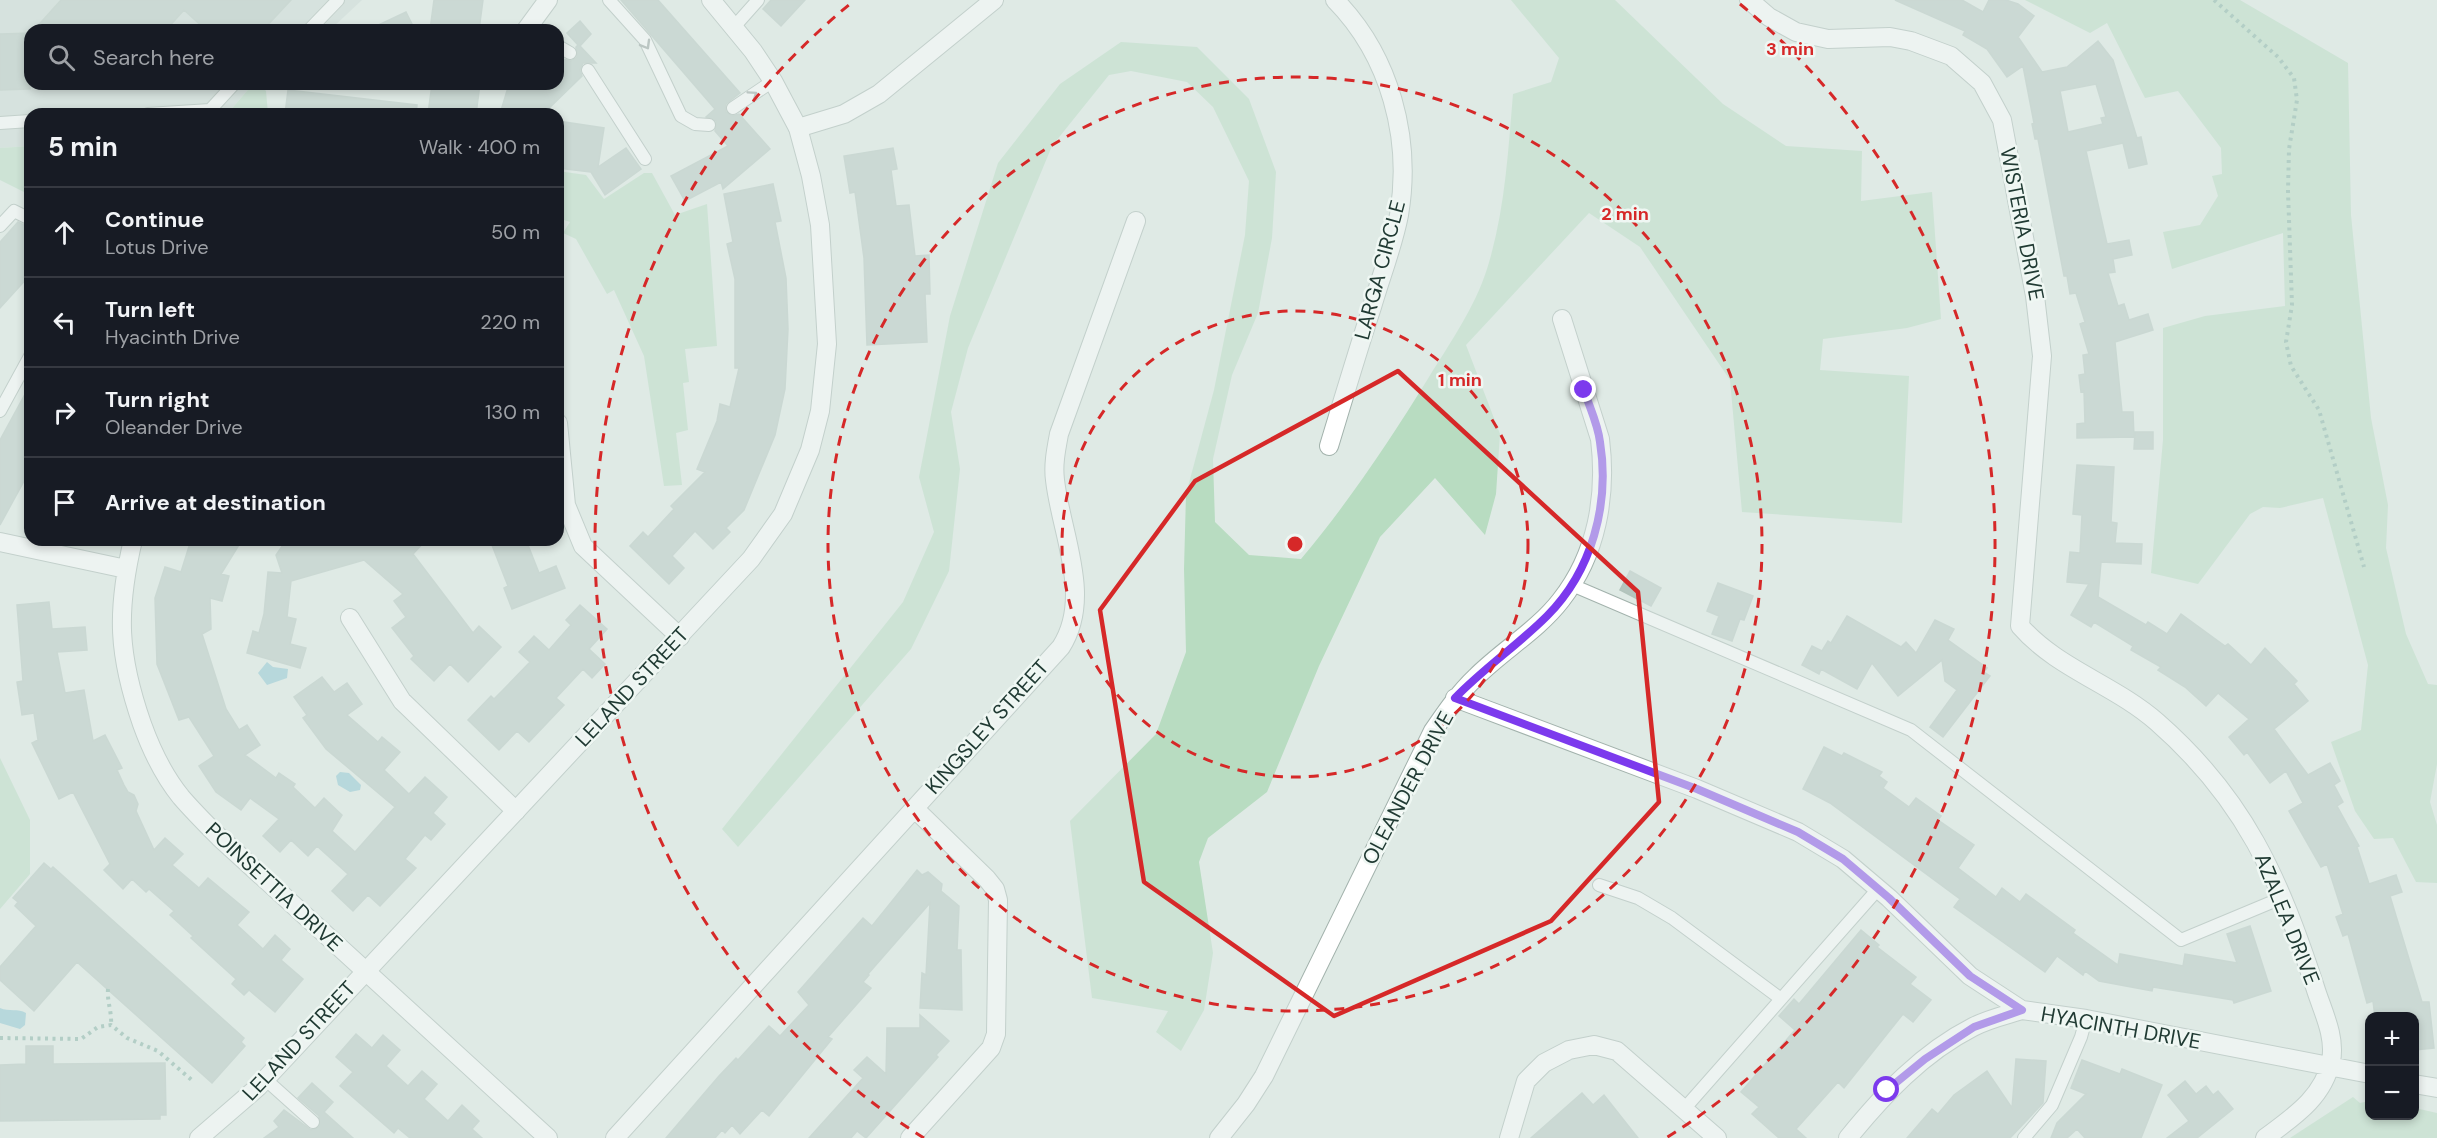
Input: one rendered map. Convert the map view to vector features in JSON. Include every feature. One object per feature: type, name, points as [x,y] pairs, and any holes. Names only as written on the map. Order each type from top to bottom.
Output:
[{"type":"street","points":[[530,24],[548,0]]},
{"type":"street","name":"LELAND STREET","points":[[199,1138],[208,1133],[265,1079],[680,637],[751,559],[783,514],[810,450],[820,411],[827,344],[820,236],[811,176],[798,128],[773,81],[734,27],[711,0]]},
{"type":"street","points":[[798,128],[844,114],[879,94],[994,0]]},
{"type":"street","name":"LARGA CIRCLE","points":[[1329,446],[1394,236],[1403,169],[1399,124],[1388,86],[1364,37],[1335,0]]},
{"type":"street","name":"WISTERIA DRIVE","points":[[1749,0],[1769,17],[1796,32],[1828,39],[1890,37],[1911,40],[1951,56],[1982,83],[2002,120],[2036,296],[2042,356],[2020,626]]},
{"type":"street","name":"KINGSLEY STREET","points":[[615,1138],[1061,647],[1073,621],[1074,580],[1054,479],[1054,457],[1059,435],[1136,220]]},
{"type":"street","name":"OLEANDER DRIVE","points":[[1228,1135],[1264,1076],[1433,731],[1455,698],[1481,672],[1545,617],[1572,585],[1596,533],[1603,467],[1600,440],[1562,320]]},
{"type":"street","points":[[564,484],[566,505],[583,546],[680,637]]},
{"type":"street","points":[[0,542],[126,569]]},
{"type":"street","name":"POINSETTIA DRIVE","points":[[132,546],[122,596],[123,660],[151,748],[180,795],[219,837],[548,1138]]},
{"type":"street","points":[[350,618],[402,701],[516,811]]},
{"type":"street","name":"AZALEA DRIVE","points":[[2020,626],[2034,643],[2129,699],[2200,763],[2242,816],[2284,897],[2330,1030],[2332,1049],[2330,1066]]},
{"type":"street","name":"HYACINTH DRIVE","points":[[1455,698],[1697,789],[1798,832],[1843,859],[1970,976],[2022,1010],[2086,1019],[2365,1073]]},
{"type":"street","points":[[910,1138],[990,1048],[996,1034],[999,900],[987,879],[914,808]]},
{"type":"street","points":[[1848,1138],[1887,1090],[1925,1059],[1974,1027],[2022,1010]]},
{"type":"street","points":[[1509,1138],[1526,1081],[1544,1063],[1569,1050],[1594,1045],[1617,1051],[1717,1138]]},
{"type":"street","points":[[2265,1138],[2308,1104],[2321,1086],[2330,1066]]},
{"type":"street","points":[[2419,1085],[2437,1088]]},
{"type":"lane","points":[[315,24],[338,0]]},
{"type":"lane","points":[[609,0],[645,40],[681,116],[694,124],[710,124]]},
{"type":"lane","points":[[734,27],[758,0]]},
{"type":"lane","points":[[564,50],[570,53]]},
{"type":"lane","points":[[588,70],[645,159]]},
{"type":"lane","points":[[733,108],[773,81]]},
{"type":"lane","points":[[212,108],[228,90]]},
{"type":"lane","points":[[0,123],[24,121]]},
{"type":"lane","points":[[0,226],[14,211],[24,216]]},
{"type":"lane","points":[[0,411],[24,367]]},
{"type":"lane","points":[[1572,585],[1911,730],[2181,940],[2284,897]]},
{"type":"lane","points":[[1599,885],[1638,898],[1672,918],[1781,999]]},
{"type":"lane","points":[[1685,1108],[1878,889]]},
{"type":"lane","points":[[2024,1138],[2052,1105],[2081,1037],[2086,1019]]},
{"type":"lane","points":[[265,1079],[314,1122]]},
{"type":"path","points":[[2214,0],[2278,57],[2294,78],[2297,100],[2289,149],[2288,191],[2292,305],[2286,342],[2290,366],[2319,410],[2364,567]]},
{"type":"path","points":[[108,989],[107,999],[112,1014],[111,1025]]},
{"type":"path","points":[[0,1038],[81,1039],[98,1027],[111,1025],[127,1038],[158,1051],[194,1082]]},
{"type":"highlighted area","points":[[1398,371],[1638,592],[1659,802],[1551,921],[1334,1016],[1144,882],[1100,610],[1195,481]]},
{"type":"shaded area","points":[[0,0],[362,0],[336,24],[24,24],[24,90],[248,90],[232,108],[24,108],[24,146],[0,148]]},
{"type":"green space","points":[[1511,0],[1615,0],[1723,104],[1786,146],[1862,151],[1861,201],[1932,192],[1941,319],[1907,328],[1823,339],[1820,370],[1909,376],[1902,523],[1742,512],[1730,380],[1640,247],[1589,213],[1466,345],[1500,434],[1496,494],[1485,535],[1435,478],[1380,537],[1319,666],[1267,792],[1208,838],[1199,862],[1213,953],[1204,1010],[1181,1051],[1156,1032],[1168,1011],[1092,998],[1070,821],[1156,734],[1186,652],[1184,569],[1186,494],[1214,390],[1245,235],[1249,181],[1213,107],[1187,82],[1131,71],[1109,75],[1052,146],[968,348],[951,412],[960,469],[949,571],[911,649],[738,847],[722,829],[903,602],[934,532],[919,477],[950,316],[998,163],[1060,84],[1121,42],[1197,47],[1249,99],[1276,172],[1272,238],[1258,313],[1232,375],[1213,459],[1215,522],[1249,555],[1301,559],[1352,493],[1399,424],[1461,324],[1482,283],[1493,248],[1502,204],[1513,94],[1551,82],[1559,58]]},
{"type":"green space","points":[[2025,0],[2240,0],[2348,63],[2351,215],[2371,418],[2388,505],[2386,548],[2406,634],[2428,684],[2437,685],[2437,764],[2430,802],[2437,825],[2437,883],[2416,882],[2393,838],[2374,839],[2355,811],[2331,742],[2361,730],[2368,665],[2323,498],[2280,508],[2263,507],[2250,514],[2198,584],[2151,573],[2163,440],[2163,328],[2205,316],[2285,306],[2283,233],[2172,269],[2163,232],[2200,225],[2218,196],[2212,176],[2222,174],[2221,148],[2178,91],[2145,98],[2107,23],[2090,33]]},
{"type":"green space","points":[[248,90],[266,91],[267,108],[232,108]]},
{"type":"green space","points":[[24,146],[24,192],[0,180],[0,148]]},
{"type":"green space","points":[[564,172],[586,175],[604,199],[644,173],[652,173],[675,215],[707,204],[717,346],[685,349],[689,382],[683,383],[688,430],[676,433],[682,485],[664,486],[644,356],[614,290],[607,294],[576,239],[564,233],[570,222],[564,220]]},
{"type":"green space","points":[[0,758],[30,820],[30,874],[0,909]]},
{"type":"green space","points":[[2353,1097],[2360,1103],[2365,1102],[2365,1120],[2419,1120],[2419,1109],[2437,1113],[2437,1138],[2290,1138]]},
{"type":"water","points":[[267,662],[273,667],[288,669],[287,678],[267,685],[258,673]]},
{"type":"water","points":[[340,772],[349,773],[361,785],[360,790],[350,792],[338,785],[336,776]]},
{"type":"water","points":[[0,1008],[26,1013],[25,1025],[20,1029],[0,1023]]},
{"type":"building","points":[[61,0],[291,0],[269,24],[199,24],[184,10],[171,24],[39,24]]},
{"type":"building","points":[[434,0],[483,0],[480,24],[431,24]]},
{"type":"building","points":[[621,0],[658,0],[740,93],[726,104],[726,112],[733,116],[739,114],[770,149],[723,189],[721,182],[685,201],[671,176],[728,146],[715,131],[716,121],[706,117],[715,109]]},
{"type":"building","points":[[771,0],[805,0],[781,26],[763,9]]},
{"type":"building","points":[[1895,0],[1962,0],[1983,12],[1989,0],[2006,0],[2018,4],[2034,16],[2018,37],[2042,72],[2067,67],[2098,41],[2113,60],[2137,138],[2141,137],[2147,164],[2129,168],[2123,143],[2086,151],[2107,244],[2129,240],[2132,255],[2113,259],[2115,272],[2108,273],[2118,306],[2124,304],[2129,320],[2148,314],[2153,330],[2115,342],[2122,412],[2133,412],[2134,437],[2077,438],[2077,424],[2085,423],[2084,391],[2081,392],[2079,375],[2085,374],[2083,355],[2089,354],[2080,324],[2085,322],[2076,293],[2070,294],[2067,276],[2064,276],[2038,139],[2035,139],[2032,124],[2034,123],[2023,66],[2007,77],[1987,49],[1963,35],[1965,31]],"holes":[[[2096,84],[2106,117],[2101,118],[2103,124],[2068,132],[2060,91]]]},
{"type":"building","points":[[406,12],[412,24],[381,24]]},
{"type":"building","points":[[580,21],[591,34],[580,46],[596,63],[583,63],[580,70],[582,76],[549,108],[502,108],[507,90],[564,90],[564,59],[571,61],[577,57],[576,47],[578,45],[567,33]]},
{"type":"building","points":[[24,33],[24,89],[0,90],[0,34]]},
{"type":"building","points":[[288,90],[417,105],[417,108],[286,108]]},
{"type":"building","points":[[431,90],[479,90],[477,108],[429,108]]},
{"type":"building","points":[[564,122],[604,128],[598,167],[626,148],[641,169],[605,195],[591,172],[564,169]]},
{"type":"building","points":[[893,148],[897,169],[891,170],[896,206],[909,205],[915,256],[929,255],[930,294],[925,294],[927,342],[867,345],[864,258],[855,192],[850,193],[844,156]]},
{"type":"building","points":[[773,184],[781,221],[775,222],[786,278],[788,329],[785,389],[775,435],[744,510],[726,528],[730,532],[713,549],[695,531],[672,556],[684,568],[669,584],[630,546],[643,532],[648,537],[674,509],[671,506],[705,472],[697,469],[717,421],[720,404],[730,407],[739,368],[735,368],[735,279],[727,244],[733,242],[724,194]]},
{"type":"building","points":[[18,222],[24,225],[24,282],[0,308],[0,242]]},
{"type":"building","points":[[24,396],[24,481],[0,525],[0,440]]},
{"type":"building","points":[[2135,432],[2153,432],[2153,449],[2134,449]]},
{"type":"building","points":[[2077,465],[2114,467],[2111,522],[2117,523],[2115,543],[2142,544],[2141,564],[2101,562],[2098,597],[2146,625],[2148,622],[2167,634],[2181,614],[2225,646],[2228,644],[2251,665],[2265,648],[2297,681],[2294,684],[2308,701],[2274,729],[2308,775],[2330,763],[2340,781],[2334,785],[2343,802],[2337,806],[2359,846],[2357,847],[2369,884],[2396,875],[2402,892],[2390,896],[2422,1002],[2429,1002],[2434,1048],[2419,1050],[2419,1012],[2374,1012],[2373,1001],[2367,1003],[2348,934],[2343,936],[2336,917],[2343,914],[2327,864],[2321,867],[2289,811],[2303,803],[2286,771],[2270,783],[2247,752],[2244,755],[2229,737],[2249,719],[2218,693],[2206,706],[2185,687],[2158,670],[2161,667],[2131,650],[2133,646],[2094,622],[2091,627],[2071,615],[2089,584],[2067,582],[2070,552],[2080,553],[2082,515],[2073,514]]},
{"type":"building","points":[[189,546],[238,546],[221,574],[229,576],[222,601],[210,598],[211,629],[202,634],[226,709],[239,730],[247,725],[260,745],[245,755],[276,778],[279,773],[295,784],[293,787],[315,808],[324,798],[342,815],[332,831],[355,852],[395,807],[326,749],[303,718],[307,715],[294,697],[322,677],[334,692],[347,683],[362,704],[347,715],[378,742],[382,737],[400,752],[384,770],[409,794],[425,777],[447,797],[433,813],[445,824],[431,840],[425,835],[405,859],[416,868],[380,906],[368,895],[353,911],[332,891],[348,874],[317,846],[308,856],[291,840],[280,852],[263,836],[279,819],[250,798],[241,810],[216,792],[199,766],[214,756],[189,717],[179,720],[157,664],[155,598],[165,567],[181,572]]},
{"type":"building","points":[[282,546],[420,546],[413,554],[473,633],[479,626],[501,647],[468,682],[450,664],[434,681],[411,659],[414,656],[392,628],[406,617],[394,601],[403,594],[364,560],[291,581],[287,617],[296,619],[290,644],[306,648],[300,668],[247,653],[253,631],[259,633],[264,614],[268,572],[282,573],[276,555]]},
{"type":"building","points":[[492,546],[528,546],[539,573],[556,566],[565,588],[512,609],[504,588],[508,586]]},
{"type":"building","points":[[1630,571],[1661,588],[1651,606],[1620,590]]},
{"type":"building","points":[[1718,583],[1753,596],[1744,620],[1740,619],[1732,641],[1712,634],[1719,616],[1707,611]]},
{"type":"building","points":[[49,602],[52,629],[85,627],[87,650],[57,652],[65,693],[84,690],[93,741],[105,735],[122,768],[117,770],[124,785],[128,792],[134,795],[138,804],[136,811],[154,850],[165,838],[183,854],[172,865],[199,888],[208,878],[249,912],[237,925],[263,949],[275,935],[290,949],[281,960],[303,979],[275,1012],[249,990],[244,995],[232,984],[236,979],[191,938],[193,936],[170,915],[174,911],[149,889],[146,892],[132,879],[123,889],[104,870],[110,864],[73,792],[59,799],[32,743],[38,740],[34,713],[22,715],[17,682],[23,681],[17,605]]},
{"type":"building","points":[[580,605],[607,629],[589,649],[605,664],[592,678],[583,669],[556,698],[564,705],[529,742],[517,731],[499,750],[468,720],[491,696],[494,699],[530,662],[519,652],[534,636],[549,650],[571,625],[566,620]]},
{"type":"building","points":[[1847,616],[1901,647],[1906,642],[1916,653],[1935,620],[1954,629],[1948,640],[1987,668],[1984,672],[1990,676],[1943,737],[1930,727],[1957,690],[1945,681],[1942,660],[1898,696],[1872,663],[1857,689],[1821,669],[1819,674],[1802,665],[1812,646],[1822,651],[1828,641],[1831,643]]},
{"type":"building","points":[[1824,747],[1842,756],[1844,753],[1882,772],[1879,776],[1887,782],[1883,788],[1909,807],[1916,798],[1941,816],[1938,820],[1974,845],[1958,868],[1996,897],[2002,888],[2020,902],[2026,894],[2075,930],[2073,933],[2118,965],[2120,954],[2183,966],[2185,954],[2237,963],[2227,934],[2250,926],[2271,991],[2234,1003],[2233,1000],[2153,987],[2152,991],[2099,981],[2085,971],[2083,975],[2057,956],[2045,972],[1954,907],[1960,899],[1830,803],[1803,789]]},
{"type":"building","points":[[44,863],[51,869],[53,867],[244,1038],[241,1042],[245,1046],[212,1083],[77,962],[34,1011],[0,980],[0,967],[36,926],[15,906],[18,902],[13,898]]},
{"type":"building","points":[[917,870],[922,875],[928,872],[942,884],[941,891],[959,906],[957,950],[961,950],[962,1010],[920,1008],[922,973],[926,975],[930,903],[868,974],[863,982],[871,988],[828,1037],[832,1039],[769,1116],[762,1110],[740,1134],[732,1125],[725,1133],[722,1130],[715,1138],[666,1138],[719,1076],[736,1058],[738,1060],[769,1026],[780,1036],[809,1005],[798,992],[863,918],[872,926]]},
{"type":"building","points":[[1861,930],[1879,945],[1877,947],[1916,977],[1910,984],[1931,1000],[1913,1022],[1903,1014],[1844,1088],[1838,1082],[1796,1129],[1806,1138],[1779,1138],[1752,1114],[1759,1107],[1741,1092],[1795,1030],[1779,1016],[1794,999],[1799,1004]]},
{"type":"building","points":[[920,1015],[949,1041],[936,1055],[938,1057],[866,1138],[857,1131],[851,1138],[809,1138],[863,1078],[854,1070],[867,1057],[886,1074],[887,1028],[920,1028]]},
{"type":"building","points":[[356,1034],[372,1048],[383,1035],[400,1050],[386,1066],[408,1086],[422,1071],[437,1084],[424,1099],[448,1121],[462,1105],[479,1121],[472,1129],[482,1138],[410,1138],[398,1128],[394,1133],[340,1086],[353,1072],[336,1057]]},
{"type":"building","points":[[26,1046],[53,1046],[53,1064],[165,1063],[166,1115],[160,1115],[160,1119],[0,1121],[0,1065],[26,1064]]},
{"type":"building","points":[[2016,1059],[2046,1061],[2043,1103],[2010,1138],[1907,1138],[1932,1109],[1938,1114],[1954,1095],[1987,1071],[2012,1108]]},
{"type":"building","points":[[2082,1060],[2120,1074],[2122,1069],[2162,1085],[2141,1138],[2085,1138],[2077,1129],[2067,1138],[2051,1138],[2057,1123],[2086,1094],[2071,1088]]},
{"type":"building","points":[[2185,1081],[2196,1094],[2206,1086],[2213,1095],[2218,1091],[2233,1109],[2197,1138],[2167,1138],[2189,1121],[2168,1095]]},
{"type":"building","points":[[312,1083],[333,1102],[324,1112],[353,1138],[264,1138],[279,1127],[274,1121],[284,1110],[311,1130],[319,1127],[319,1116],[298,1098]]},
{"type":"building","points":[[1582,1093],[1593,1105],[1604,1095],[1638,1138],[1531,1138]]},
{"type":"route","points":[[1584,390],[1600,440],[1602,459],[1601,502],[1596,533],[1572,585],[1561,601],[1475,677],[1455,698],[1697,789],[1798,832],[1843,859],[1889,898],[1970,976],[2022,1010],[1974,1027],[1925,1059],[1887,1090]]}]
